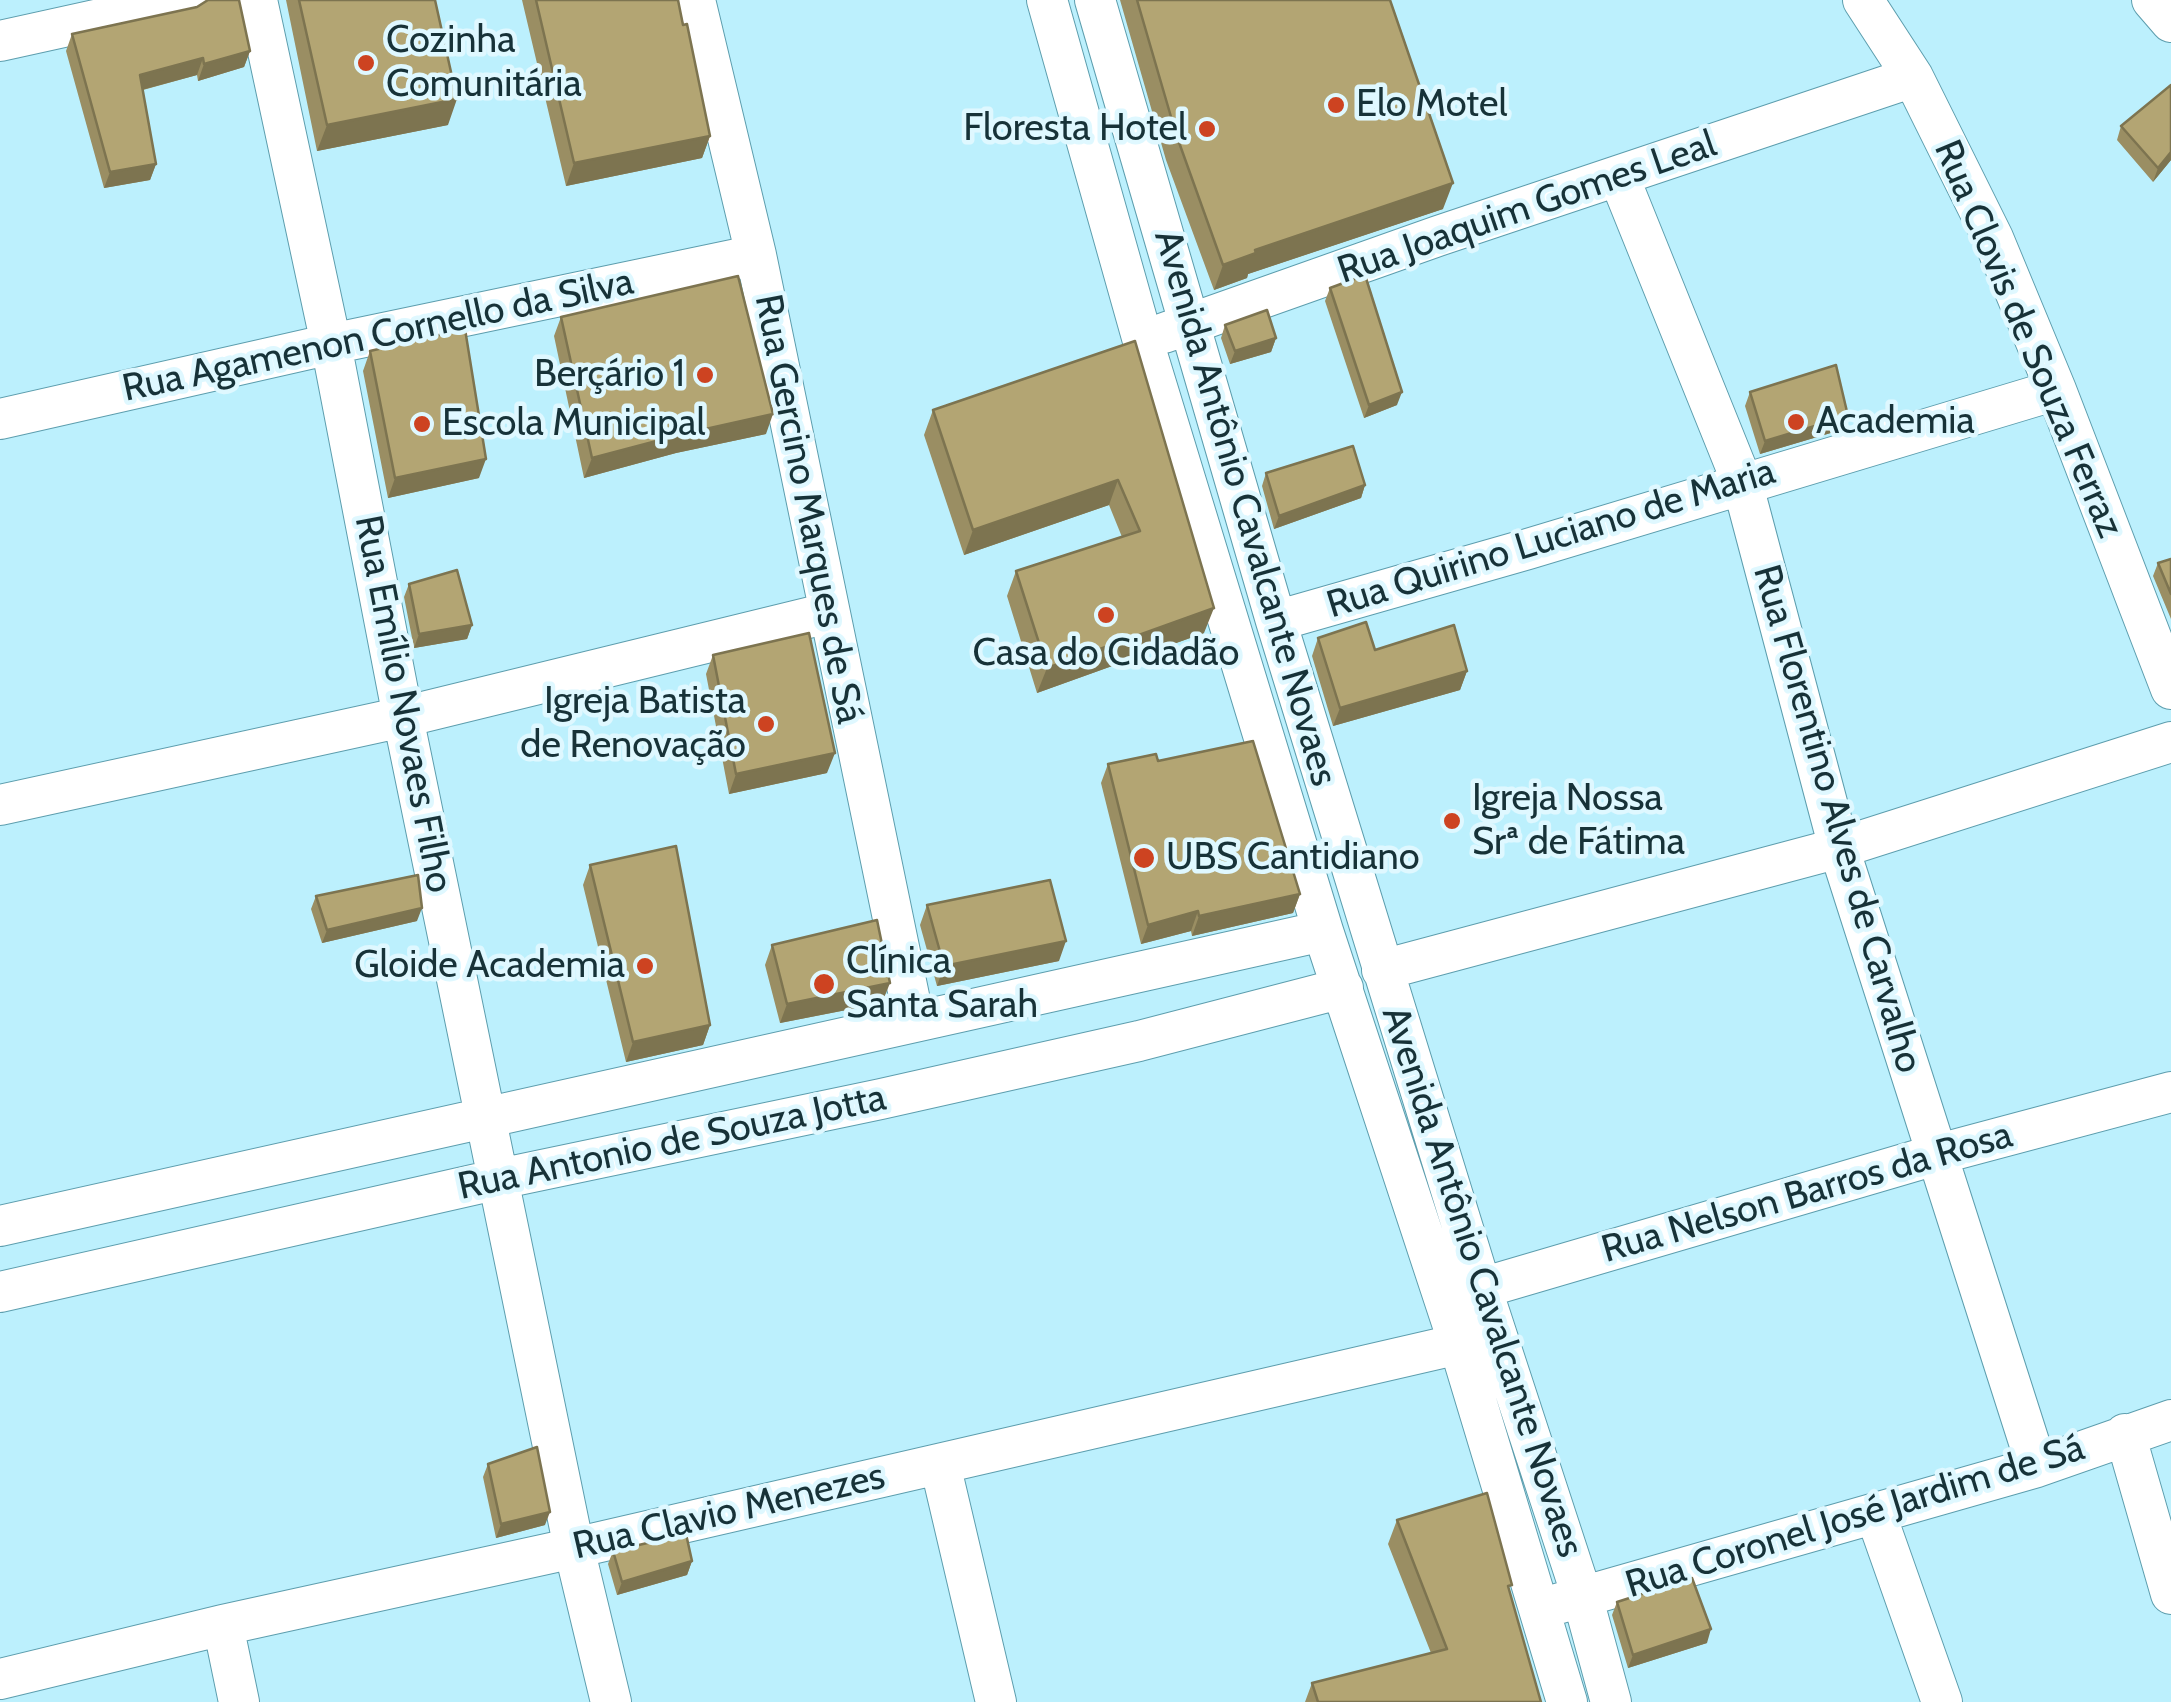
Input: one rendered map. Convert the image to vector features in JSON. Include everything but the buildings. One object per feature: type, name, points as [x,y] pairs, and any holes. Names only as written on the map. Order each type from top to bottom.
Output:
[{"type":"street","points":[[0,40],[186,0]]},
{"type":"street","name":"Rua Emílio Novaes Filho","points":[[257,0],[331,344],[574,1548],[611,1702]]},
{"type":"street","name":"Rua Gercino Marques de Sá","points":[[695,0],[756,255],[914,1020]]},
{"type":"street","points":[[1046,0],[1143,340],[1324,931],[1463,1294],[1458,1344],[1568,1702]]},
{"type":"street","name":"Avenida Antônio Cavalcante Novaes","points":[[1094,0],[1382,970],[1463,1294],[1583,1598],[1611,1702]]},
{"type":"street","name":"Rua Clovis de Souza Ferraz","points":[[1863,0],[1913,77],[1993,238],[2171,689]]},
{"type":"street","points":[[2152,0],[2171,22]]},
{"type":"street","name":"Rua Joaquim Gomes Leal","points":[[1143,340],[1913,77]]},
{"type":"street","name":"Rua Florentino Alves de Carvalho","points":[[1619,177],[1742,482],[1839,848],[2038,1468]]},
{"type":"street","name":"Rua Agamenon Cornello da Silva","points":[[0,418],[756,255]]},
{"type":"street","name":"Rua Quirino Luciano de Maria","points":[[1276,621],[1528,550],[1742,482],[2056,390]]},
{"type":"street","points":[[1205,539],[1250,531]]},
{"type":"street","points":[[0,805],[404,717],[828,613]]},
{"type":"street","points":[[1382,970],[1839,848],[2171,742]]},
{"type":"street","name":"Rua Antonio de Souza Jotta","points":[[0,1226],[1324,931]]},
{"type":"street","name":"Rua Antonio de Souza Jotta","points":[[0,1292],[1139,1041],[1343,988]]},
{"type":"street","name":"Rua Nelson Barros da Rosa","points":[[1463,1294],[1935,1155],[2171,1092]]},
{"type":"street","name":"Rua Clavio Menezes","points":[[0,1679],[1458,1344]]},
{"type":"street","name":"Rua Coronel José Jardim de Sá","points":[[1538,1608],[2038,1468],[2171,1420]]},
{"type":"street","points":[[2125,1434],[2171,1594]]},
{"type":"street","points":[[940,1464],[996,1702]]},
{"type":"street","points":[[1876,1515],[1942,1702]]},
{"type":"street","points":[[223,1625],[239,1702]]},
{"type":"place","name":"Cozinha Comunitária","points":[[366,63]]},
{"type":"place","name":"Elo Motel","points":[[1336,105]]},
{"type":"place","name":"Floresta Hotel","points":[[1207,129]]},
{"type":"place","name":"Berçário 1","points":[[705,375]]},
{"type":"place","name":"Academia","points":[[1796,422]]},
{"type":"place","name":"Escola Municipal","points":[[422,424]]},
{"type":"place","name":"Casa do Cidadão","points":[[1106,615]]},
{"type":"place","name":"Igreja Batista de Renovação","points":[[766,724]]},
{"type":"place","name":"Igreja Nossa Srª de Fátima","points":[[1452,821]]},
{"type":"place","name":"UBS Cantidiano","points":[[1144,858]]},
{"type":"place","name":"Gloide Academia","points":[[645,966]]},
{"type":"place","name":"Clínica Santa Sarah","points":[[824,984]]}]
